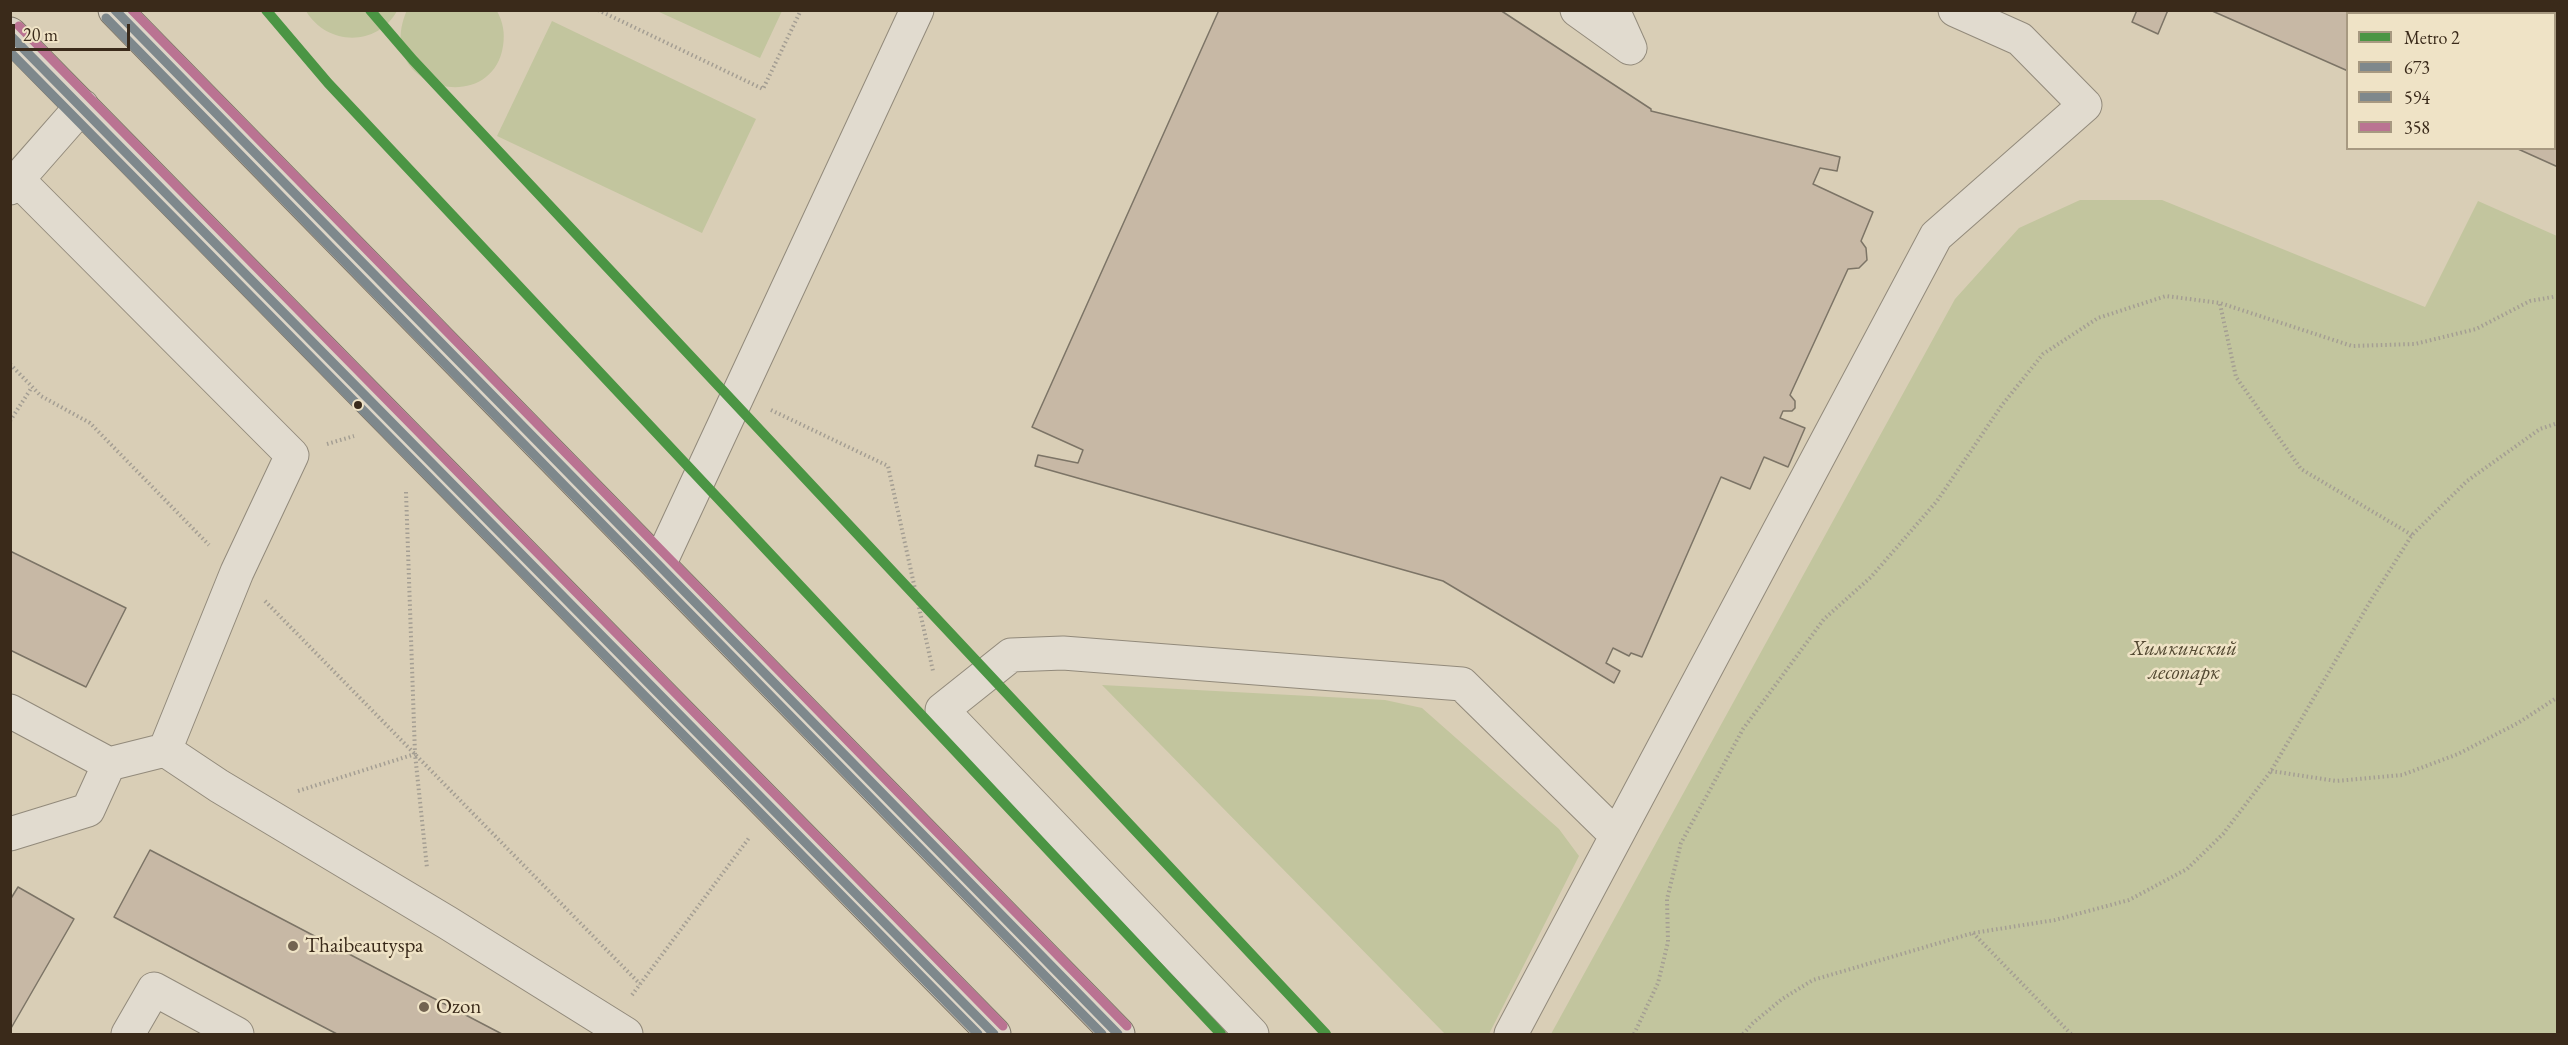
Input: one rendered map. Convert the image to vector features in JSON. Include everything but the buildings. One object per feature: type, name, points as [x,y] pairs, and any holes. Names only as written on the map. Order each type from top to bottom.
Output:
[{"type":"main road","points":[[115,10],[1118,1035]]},
{"type":"main road","points":[[10,34],[982,1031]]},
{"type":"lane","points":[[658,565],[917,10]]},
{"type":"lane","points":[[1577,10],[1630,48],[1613,10]]},
{"type":"lane","points":[[1511,1035],[1936,236],[2085,105],[2020,39],[1955,10]]},
{"type":"lane","points":[[82,106],[14,184],[292,455],[237,572],[165,750]]},
{"type":"lane","points":[[1252,1035],[942,710],[1011,655],[1063,653],[1461,684],[1616,835]]},
{"type":"lane","points":[[10,711],[109,764],[165,750],[618,1030]]},
{"type":"lane","points":[[10,834],[88,810],[109,764]]},
{"type":"lane","points":[[128,1035],[154,989],[237,1035]]},
{"type":"path","points":[[598,10],[763,89],[801,10]]},
{"type":"path","points":[[1634,1035],[1658,983],[1668,942],[1667,899],[1681,843],[1743,729],[1824,620],[1871,577],[1937,501],[2002,405],[2043,354],[2098,318],[2166,296],[2220,303],[2352,346],[2415,344],[2476,329],[2530,301],[2558,296]]},
{"type":"path","points":[[2220,303],[2236,377],[2301,469],[2412,536]]},
{"type":"path","points":[[10,364],[42,396],[90,423],[640,984]]},
{"type":"path","points":[[10,422],[32,387]]},
{"type":"path","points":[[738,395],[888,466],[942,710]]},
{"type":"path","points":[[1743,1035],[1753,1023],[1782,999],[1814,980],[1973,933],[2055,920],[2129,900],[2187,869],[2223,834],[2271,771],[2371,600],[2412,536],[2467,481],[2540,429],[2558,423]]},
{"type":"path","points":[[406,482],[415,754],[431,914]]},
{"type":"path","points":[[2271,771],[2336,781],[2403,775],[2458,754],[2518,723],[2558,697]]},
{"type":"path","points":[[251,805],[415,754]]},
{"type":"path","points":[[618,1030],[640,984],[752,835]]},
{"type":"path","points":[[1973,933],[2071,1035]]},
{"type":"green space","points":[[407,10],[497,11],[501,19],[504,41],[494,68],[478,82],[459,87],[438,85],[419,75],[406,59],[401,37]]},
{"type":"green space","points":[[306,11],[397,11],[388,23],[377,31],[352,38],[326,31],[315,23]]},
{"type":"green space","points":[[657,11],[782,11],[760,58]]},
{"type":"green space","points":[[552,21],[756,119],[702,233],[497,136]]},
{"type":"green space","name":"Химкинский лесопарк","points":[[2080,200],[2162,200],[2425,307],[2478,201],[2557,236],[2557,1034],[1551,1034],[1955,299],[2019,228]]},
{"type":"green space","points":[[1102,685],[1385,700],[1422,708],[1559,829],[1579,856],[1489,1034],[1445,1034]]},
{"type":"metro line","name":"2","points":[[266,10],[328,83],[1221,1034]]},
{"type":"metro line","name":"2","points":[[370,10],[413,60],[1326,1034]]},
{"type":"transit line","name":"673","points":[[115,10],[1118,1034]]},
{"type":"transit line","name":"358","points":[[132,10],[1127,1026]]},
{"type":"transit line","name":"594","points":[[106,18],[1102,1034]]},
{"type":"transit line","name":"358","points":[[19,26],[1003,1026]]},
{"type":"transit line","name":"673","points":[[10,35],[994,1034]]},
{"type":"transit line","name":"594","points":[[10,52],[978,1034]]},
{"type":"place","name":"Thaibeautyspa","points":[[293,946]]},
{"type":"place","name":"Ozon","points":[[424,1007]]}]
